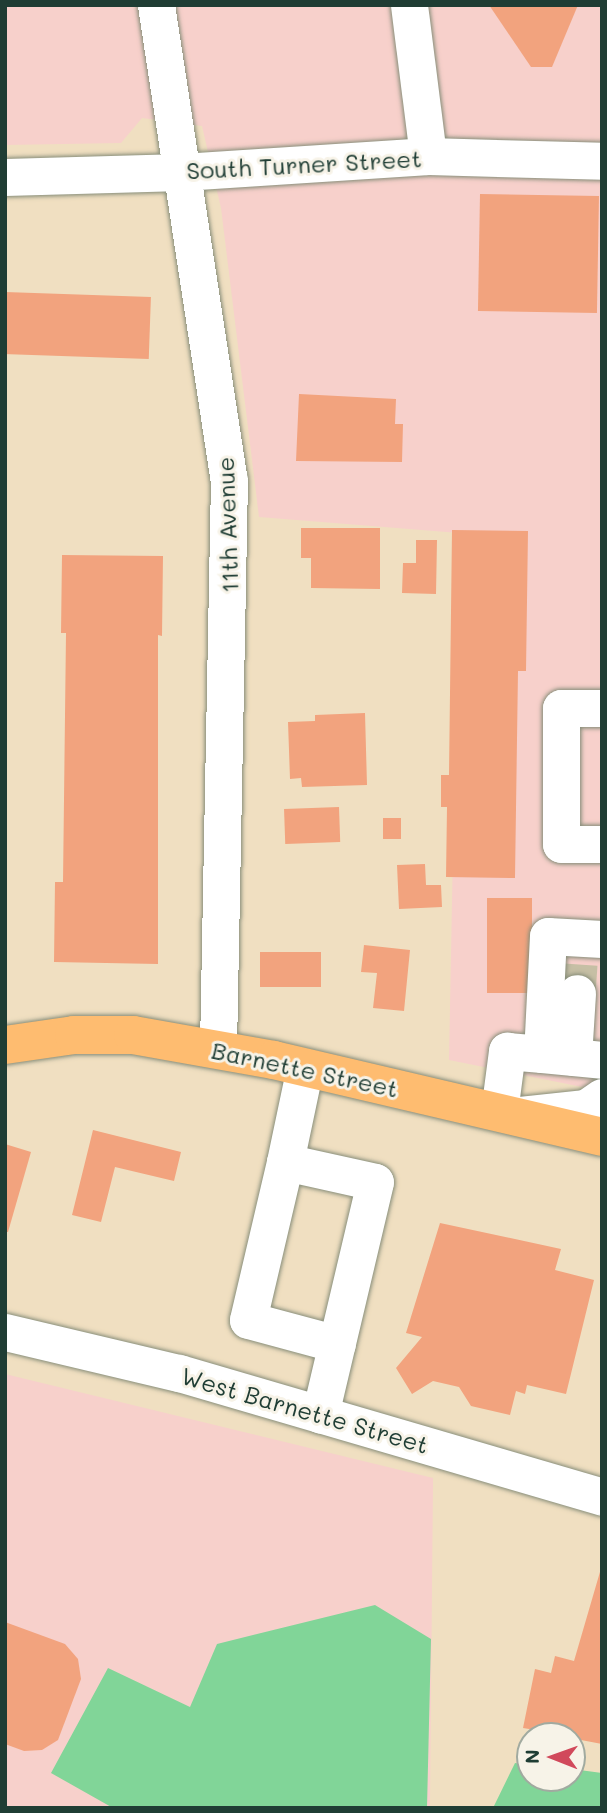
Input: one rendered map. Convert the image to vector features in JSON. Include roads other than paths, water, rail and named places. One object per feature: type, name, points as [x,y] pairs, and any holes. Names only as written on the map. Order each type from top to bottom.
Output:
[{"type":"main road","name":"Barnette Street","points":[[5,1045],[74,1035],[133,1035],[305,1067],[602,1137]]},
{"type":"street","name":"11th Avenue","points":[[156,5],[229,480],[218,1049]]},
{"type":"street","points":[[409,5],[428,156]]},
{"type":"street","name":"South Turner Street","points":[[5,177],[182,172],[428,156],[602,161]]},
{"type":"street","points":[[602,708],[561,708],[561,844],[602,844]]},
{"type":"street","points":[[548,936],[585,958],[572,1057],[548,936]]},
{"type":"street","points":[[572,1057],[507,1051],[506,1114],[586,1108],[602,1097]]},
{"type":"street","points":[[305,1067],[248,1320],[337,1344]]},
{"type":"street","points":[[285,1162],[375,1182],[320,1415]]},
{"type":"street","name":"West Barnette Street","points":[[5,1332],[179,1373],[602,1497]]},
{"type":"tunnel","points":[[577,993],[579,964]]}]
